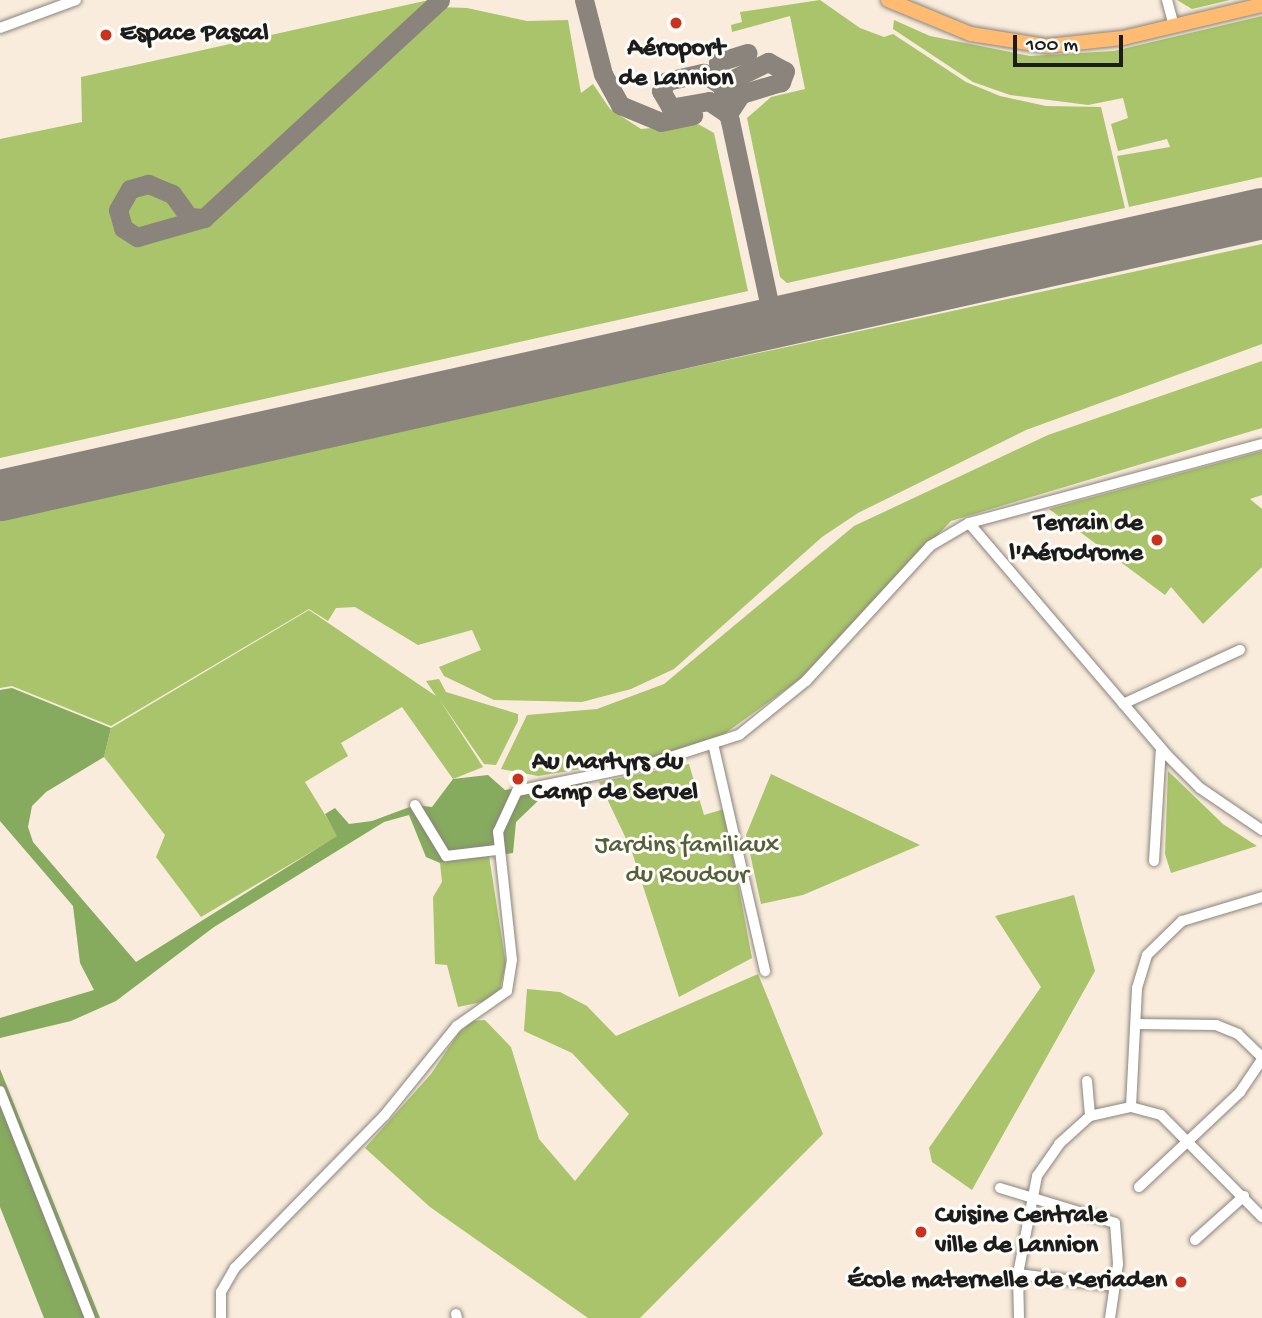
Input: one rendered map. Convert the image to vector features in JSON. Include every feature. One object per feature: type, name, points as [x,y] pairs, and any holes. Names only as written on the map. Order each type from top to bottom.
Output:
[{"type":"main road","points":[[888,0],[952,29],[1028,44],[1095,43],[1262,5]]},
{"type":"street","points":[[0,28],[76,0]]},
{"type":"street","points":[[1167,0],[1174,26]]},
{"type":"street","points":[[221,1318],[221,1292],[235,1268],[401,1098],[457,1026],[507,991],[512,960],[497,850],[509,803],[527,785],[715,747],[771,714],[930,546],[970,523],[1262,444]]},
{"type":"street","points":[[970,523],[1161,748],[1200,788],[1262,830]]},
{"type":"street","points":[[1123,705],[1240,650]]},
{"type":"street","points":[[715,747],[765,971]]},
{"type":"street","points":[[1154,861],[1161,748]]},
{"type":"street","points":[[415,805],[446,856],[497,850]]},
{"type":"street","points":[[1130,1107],[1140,971],[1160,936],[1182,921],[1262,897]]},
{"type":"street","points":[[1136,1024],[1216,1025],[1238,1034],[1262,1058],[1240,1092],[1139,1187]]},
{"type":"street","points":[[1087,1081],[1090,1116]]},
{"type":"street","points":[[0,1091],[90,1318]]},
{"type":"street","points":[[1019,1318],[1018,1274],[1037,1176],[1059,1144],[1090,1116],[1130,1107],[1161,1115],[1191,1138],[1262,1217]]},
{"type":"street","points":[[1000,1188],[1115,1223],[1115,1286],[1110,1318]]},
{"type":"street","points":[[1195,1240],[1244,1196]]},
{"type":"street","points":[[1018,1274],[1115,1286]]},
{"type":"green space","points":[[429,0],[197,216],[159,182],[144,181],[119,196],[120,227],[133,238],[209,219],[438,7],[467,8],[527,21],[568,20],[581,93],[593,84],[610,109],[641,129],[698,124],[714,133],[748,291],[0,458],[0,139],[82,122],[81,77]]},
{"type":"green space","points":[[820,0],[860,28],[884,37],[893,34],[966,82],[1000,96],[1046,106],[1101,107],[1125,208],[787,283],[780,277],[747,118],[771,97],[805,89],[790,16],[732,32],[731,25],[742,22],[740,12]]},
{"type":"green space","points":[[1177,0],[1230,0],[1192,9]]},
{"type":"green space","points":[[1262,16],[1262,177],[1129,207],[1117,156],[1170,147],[1167,139],[1118,151],[1111,124],[1128,118],[1123,98],[1088,105],[1010,95],[973,82],[893,29],[894,20],[930,36],[1030,56],[1114,51]]},
{"type":"green space","points":[[141,186],[163,190],[187,219],[131,232],[120,210],[125,196]]},
{"type":"green space","points":[[1262,244],[1262,344],[1026,430],[858,513],[822,537],[674,669],[631,689],[582,702],[494,700],[444,676],[439,667],[481,650],[472,630],[418,645],[355,607],[336,608],[328,621],[309,609],[111,726],[12,686],[0,688],[0,517]]},
{"type":"green space","points":[[1262,361],[1262,428],[951,521],[799,680],[716,740],[663,756],[538,776],[501,769],[527,715],[597,709],[664,684],[854,526],[1048,435]]},
{"type":"green space","points":[[1262,451],[1262,495],[1250,499],[1262,509],[1262,567],[1203,624],[1171,587],[1165,595],[1049,509]]},
{"type":"green space","points":[[309,610],[436,696],[426,681],[439,679],[446,692],[518,714],[518,721],[496,765],[484,764],[439,699],[483,767],[453,779],[402,707],[341,743],[348,756],[305,782],[338,836],[201,917],[156,857],[165,835],[104,757],[111,728]]},
{"type":"green space","points":[[12,688],[111,728],[104,757],[46,792],[32,806],[28,827],[33,842],[136,962],[337,836],[325,814],[335,808],[349,824],[372,821],[415,805],[432,807],[453,779],[488,775],[505,790],[587,779],[589,788],[541,798],[516,822],[513,853],[440,863],[426,857],[409,815],[384,822],[214,927],[116,1001],[71,1021],[0,1038],[0,1018],[94,990],[80,963],[73,906],[0,821],[0,690]]},
{"type":"green space","name":"Jardins familiaux du Roudour","points":[[689,764],[704,815],[724,809],[752,958],[679,997],[631,849],[599,782]]},
{"type":"green space","points":[[1168,771],[1223,824],[1257,846],[1171,873],[1165,854]]},
{"type":"green space","points":[[771,774],[920,845],[803,895],[761,904],[746,835]]},
{"type":"green space","points":[[489,856],[506,965],[500,989],[487,1001],[458,1007],[447,965],[435,964],[433,897],[442,882],[440,863]]},
{"type":"green space","points":[[1074,895],[1095,971],[972,1190],[932,1162],[929,1148],[1041,987],[995,916]]},
{"type":"green space","points":[[758,974],[823,1134],[640,1318],[588,1318],[430,1207],[365,1148],[431,1074],[458,1034],[472,1021],[485,1020],[511,1047],[539,1139],[575,1181],[629,1114],[572,1053],[524,1031],[527,989],[560,992],[587,1006],[616,1036]]},
{"type":"green space","points":[[0,1069],[100,1318],[44,1318],[0,1207]]},
{"type":"taxiway","points":[[204,218],[189,217],[172,194],[148,184],[130,189],[118,210],[123,228],[137,237],[204,218],[440,0]]},
{"type":"taxiway","points":[[584,0],[603,74],[620,105],[661,122],[693,115]]},
{"type":"taxiway","points":[[723,90],[718,62],[748,53]]},
{"type":"taxiway","points":[[724,94],[735,78],[768,62],[785,71],[781,82],[741,94],[728,114],[709,101],[671,108],[661,91],[667,81],[703,73],[722,86],[728,114],[730,121],[769,303],[765,318],[751,328]]},
{"type":"taxiway","points":[[769,303],[781,316],[795,318]]},
{"type":"runway","points":[[0,495],[1262,213]]},
{"type":"place","name":"Aéroport de Lannion","points":[[676,23]]},
{"type":"place","name":"Espace Pascal","points":[[106,35]]},
{"type":"place","name":"Terrain de l'Aérodrome","points":[[1157,540]]},
{"type":"place","name":"Au Martyrs du Camp de Servel","points":[[518,779]]},
{"type":"place","name":"Cuisine Centrale ville de Lannion","points":[[921,1232]]},
{"type":"place","name":"École maternelle de Keriaden","points":[[1181,1282]]}]
